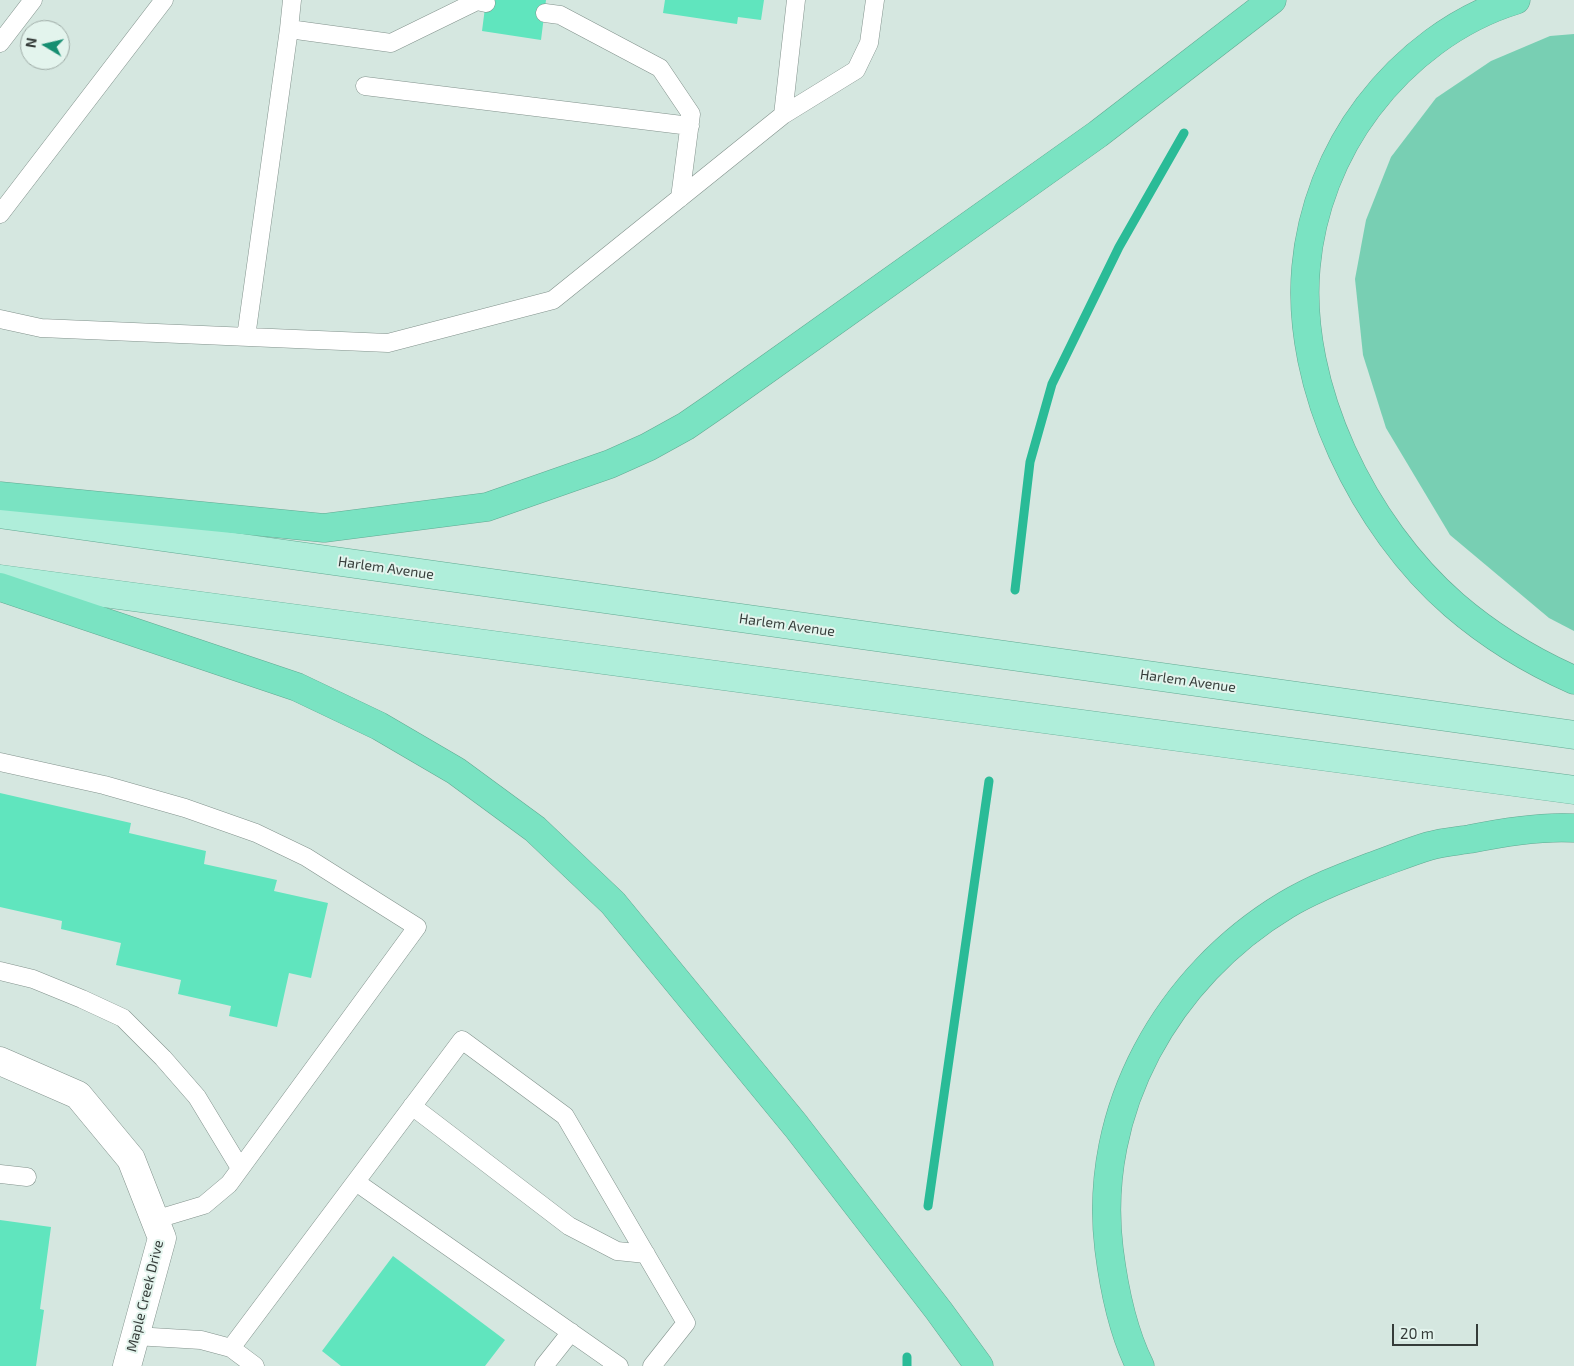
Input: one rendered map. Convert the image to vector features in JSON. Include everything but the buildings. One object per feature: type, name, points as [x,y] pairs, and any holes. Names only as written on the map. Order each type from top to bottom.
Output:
[{"type":"highway","points":[[0,496],[324,528],[487,507],[610,464],[648,447],[686,426],[718,404],[1098,134],[1272,0]]},
{"type":"highway","points":[[1516,0],[1479,15],[1450,31],[1424,49],[1379,92],[1357,121],[1329,174],[1314,223],[1306,267],[1306,309],[1310,353],[1324,407],[1346,462],[1373,509],[1401,550],[1453,604],[1483,628],[1548,669],[1574,680]]},
{"type":"highway","points":[[0,587],[297,687],[379,726],[449,767],[534,828],[613,902],[796,1126],[979,1366]]},
{"type":"highway","points":[[1140,1366],[1121,1316],[1112,1273],[1108,1236],[1107,1196],[1114,1138],[1122,1110],[1154,1036],[1174,1007],[1201,974],[1232,944],[1286,905],[1328,883],[1430,846],[1501,833],[1560,827],[1574,828]]},
{"type":"main road","name":"Harlem Avenue","points":[[0,514],[1574,735]]},
{"type":"main road","points":[[0,579],[1574,790]]},
{"type":"street","name":"Maple Creek Drive","points":[[0,1061],[78,1095],[131,1160],[162,1238],[127,1366]]},
{"type":"lane","points":[[0,43],[33,0]]},
{"type":"lane","points":[[0,214],[164,0]]},
{"type":"lane","points":[[246,337],[292,0]]},
{"type":"lane","points":[[783,115],[796,0]]},
{"type":"lane","points":[[0,319],[42,328],[388,343],[553,300],[783,115],[856,70],[869,43],[875,0]]},
{"type":"lane","points":[[288,28],[391,43],[477,1],[486,2]]},
{"type":"lane","points":[[545,13],[560,15],[660,68],[691,114],[680,198]]},
{"type":"lane","points":[[365,86],[690,126]]},
{"type":"lane","points":[[0,762],[104,785],[185,808],[256,833],[306,858],[417,927],[228,1184],[204,1206],[154,1220]]},
{"type":"lane","points":[[0,971],[33,979],[82,998],[123,1018],[163,1058],[197,1097],[240,1168]]},
{"type":"lane","points":[[231,1348],[462,1040],[565,1116],[646,1254],[686,1323],[652,1366]]},
{"type":"lane","points":[[412,1106],[568,1226],[617,1251],[646,1254]]},
{"type":"lane","points":[[0,1174],[28,1178]]},
{"type":"lane","points":[[356,1182],[619,1366]]},
{"type":"lane","points":[[544,1366],[570,1332]]},
{"type":"lane","points":[[135,1336],[201,1340],[231,1348],[255,1366]]},
{"type":"green space","points":[[1574,34],[1574,631],[1549,618],[1450,535],[1386,428],[1363,355],[1355,279],[1366,220],[1391,157],[1436,98],[1491,61],[1550,36]]},
{"type":"waterway","points":[[1015,590],[1030,462],[1052,384],[1119,247],[1184,133]]},
{"type":"waterway","points":[[928,1206],[989,781]]},
{"type":"waterway","points":[[907,1357],[907,1366]]}]
